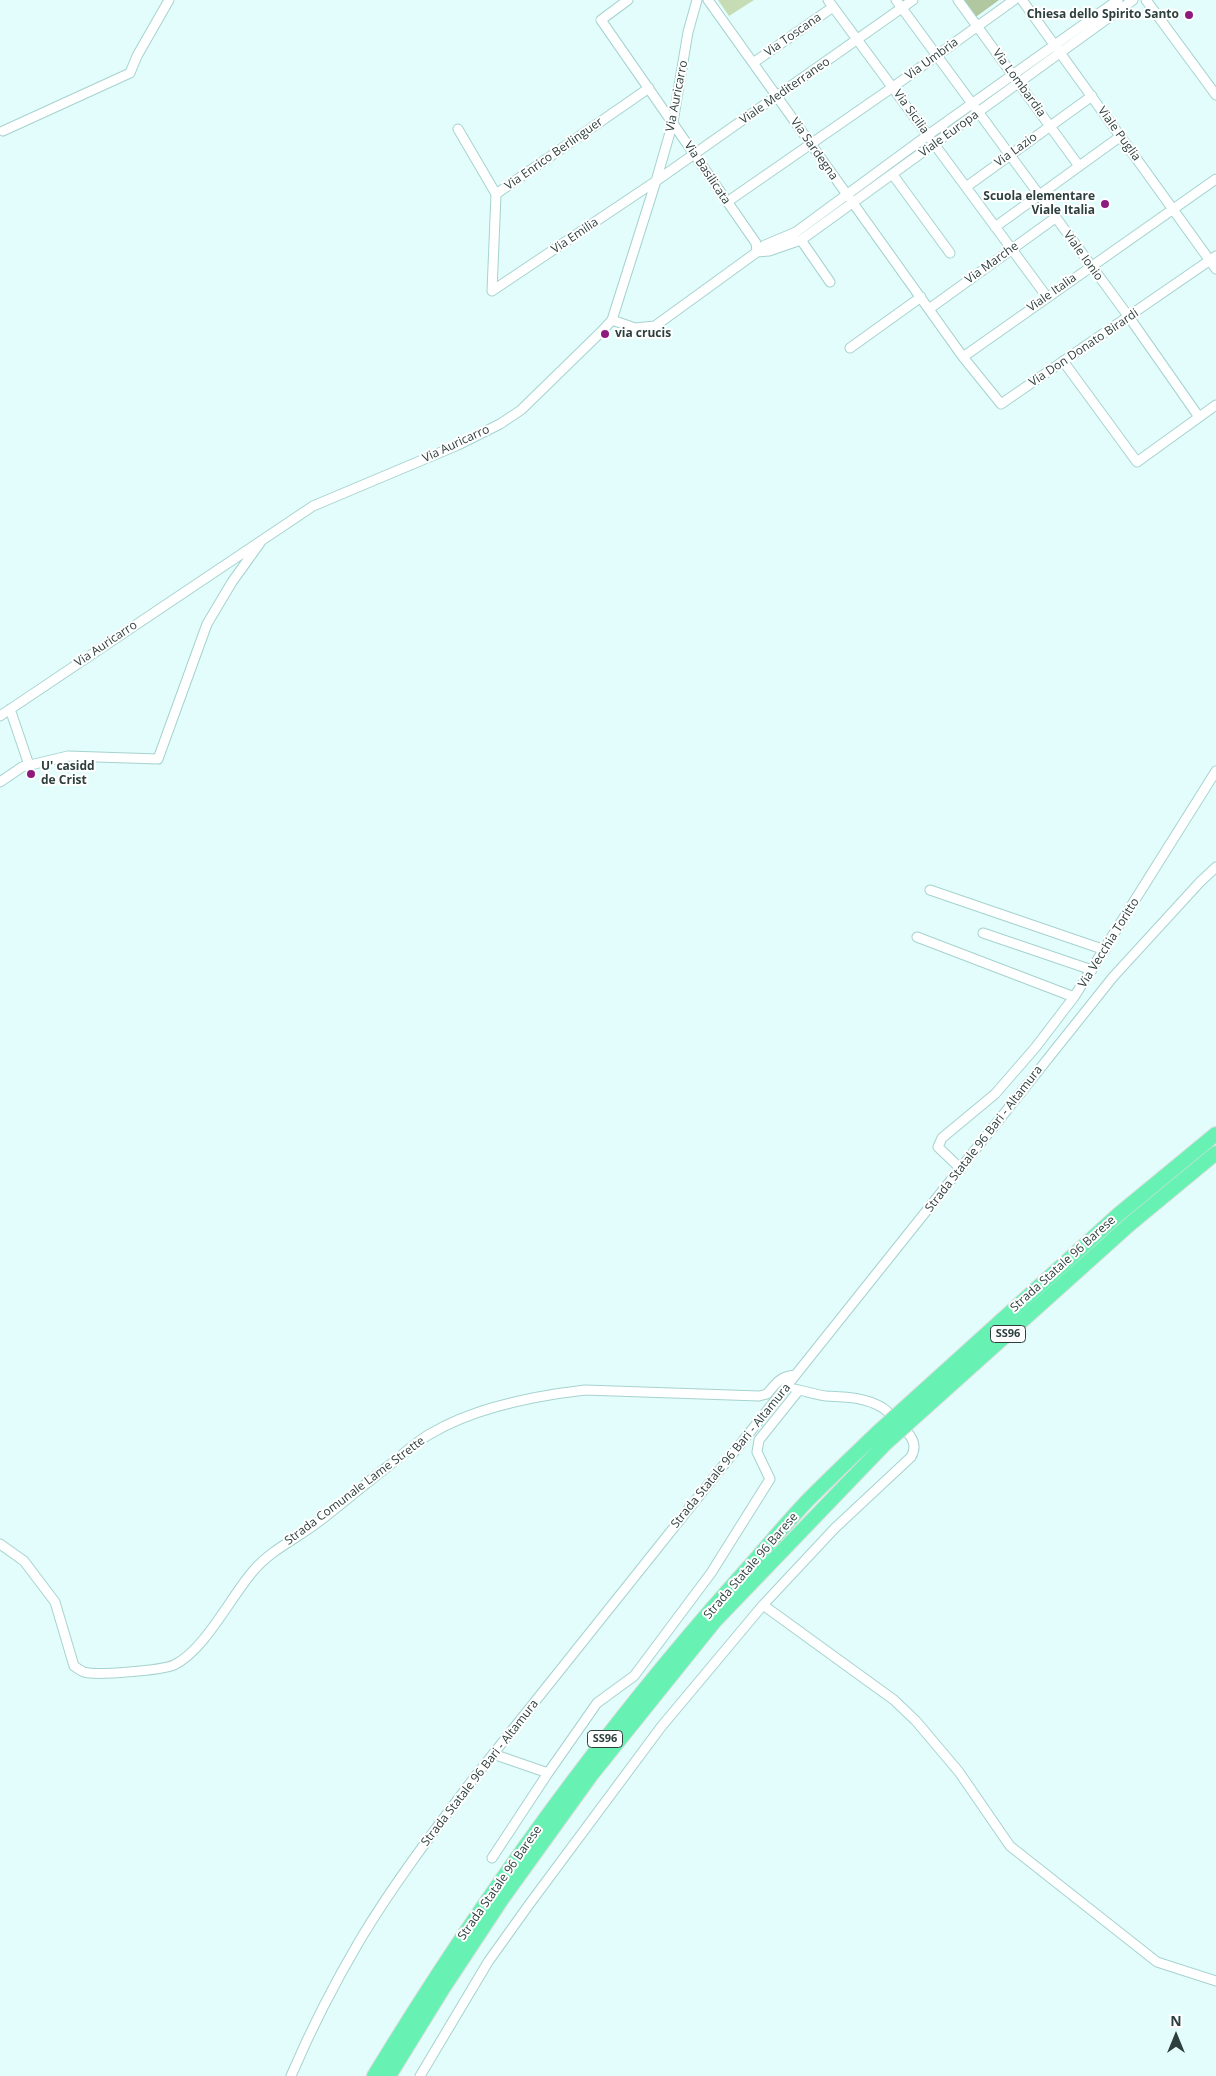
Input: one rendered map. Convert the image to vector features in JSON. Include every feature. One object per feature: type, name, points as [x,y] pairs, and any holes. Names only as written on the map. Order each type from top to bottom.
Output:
[{"type":"highway","name":"Strada Statale 96 Barese","points":[[389,2076],[442,1990],[502,1899],[598,1767],[714,1622],[881,1438],[1119,1214],[1216,1134]]},
{"type":"highway","name":"Strada Statale 96 Barese","points":[[374,2076],[421,1999],[518,1854],[585,1763],[724,1596],[808,1500],[1130,1224],[1216,1153]]},
{"type":"street","points":[[3,131],[130,73],[137,56],[169,0]]},
{"type":"street","name":"Via Basilicata","points":[[628,0],[601,20],[756,243],[757,252]]},
{"type":"street","name":"Via Auricarro","points":[[0,716],[313,506],[458,445],[500,424],[521,410],[612,320],[673,122],[688,32],[697,0]]},
{"type":"street","name":"Via Sardegna","points":[[708,0],[963,357]]},
{"type":"street","name":"Viale Ionio","points":[[896,0],[1199,417]]},
{"type":"street","name":"Viale Mediterraneo","points":[[656,181],[913,0]]},
{"type":"street","name":"Via Lombardia","points":[[958,0],[1079,166]]},
{"type":"street","name":"Via Umbria","points":[[727,202],[893,87],[1014,0]]},
{"type":"street","name":"Viale Puglia","points":[[1022,0],[1173,208],[1213,258],[1216,269]]},
{"type":"street","name":"Viale Europa","points":[[757,252],[769,251],[801,240],[853,204],[1019,84],[1118,0]]},
{"type":"street","name":"Viale Europa","points":[[612,320],[635,328],[655,326],[764,245],[796,232],[972,104],[1133,0]]},
{"type":"street","points":[[1146,0],[1216,95]]},
{"type":"street","name":"Via Toscana","points":[[753,63],[831,4]]},
{"type":"street","name":"Via Sicilia","points":[[831,4],[1047,297]]},
{"type":"street","name":"Via Enrico Berlinguer","points":[[458,129],[496,194],[649,88]]},
{"type":"street","name":"Via Lazio","points":[[966,186],[1092,96]]},
{"type":"street","points":[[996,227],[1121,136]]},
{"type":"street","points":[[893,175],[950,253]]},
{"type":"street","name":"Viale Italia","points":[[963,357],[1216,179]]},
{"type":"street","name":"Via Emilia","points":[[496,194],[492,290],[656,181]]},
{"type":"street","name":"Via Marche","points":[[929,309],[1055,218]]},
{"type":"street","points":[[801,240],[830,282]]},
{"type":"street","name":"Via Don Donato Birardi","points":[[963,357],[1001,404],[1213,258]]},
{"type":"street","points":[[850,348],[921,297]]},
{"type":"street","points":[[1063,362],[1138,462],[1216,405]]},
{"type":"street","points":[[0,782],[22,767],[68,756],[158,759],[207,624],[232,582],[263,538]]},
{"type":"street","points":[[10,709],[29,765]]},
{"type":"street","name":"Via Vecchia Toritto","points":[[916,937],[1074,997],[1216,771]]},
{"type":"street","name":"Strada Statale 96 Bari - Altamura","points":[[291,2076],[332,1989],[360,1940],[407,1868],[493,1754],[1113,976],[1216,867]]},
{"type":"street","points":[[930,890],[1105,950]]},
{"type":"street","points":[[983,932],[1092,970]]},
{"type":"street","points":[[961,1168],[938,1147],[942,1138],[995,1094],[1036,1048],[1074,997]]},
{"type":"street","name":"Strada Comunale Lame Strette","points":[[0,1544],[24,1561],[54,1602],[74,1666],[84,1672],[96,1673],[164,1669],[175,1665],[190,1653],[217,1623],[253,1571],[267,1557],[316,1524],[430,1434],[446,1426],[504,1404],[558,1393],[585,1390],[759,1396],[767,1394],[778,1380],[795,1375]]},
{"type":"street","points":[[420,2076],[488,1962],[661,1727],[763,1605],[835,1528],[902,1467],[914,1451],[913,1440],[909,1434],[884,1409],[873,1402],[855,1397],[824,1396],[799,1390],[789,1384]]},
{"type":"street","points":[[492,1858],[597,1703],[634,1676],[711,1573],[770,1479],[757,1452],[759,1440],[799,1390]]},
{"type":"street","points":[[763,1605],[894,1700],[916,1721],[959,1772],[1010,1846],[1157,1962],[1216,1981]]},
{"type":"street","points":[[493,1754],[548,1773]]},
{"type":"green space","points":[[718,0],[754,0],[729,16]]},
{"type":"green space","points":[[960,0],[999,0],[973,19]]},
{"type":"place","name":"Chiesa dello Spirito Santo","points":[[1189,15]]},
{"type":"place","name":"Scuola elementare Viale Italia","points":[[1105,204]]},
{"type":"place","name":"via crucis","points":[[605,334]]},
{"type":"place","name":"U' casidd de Crist","points":[[31,774]]}]
